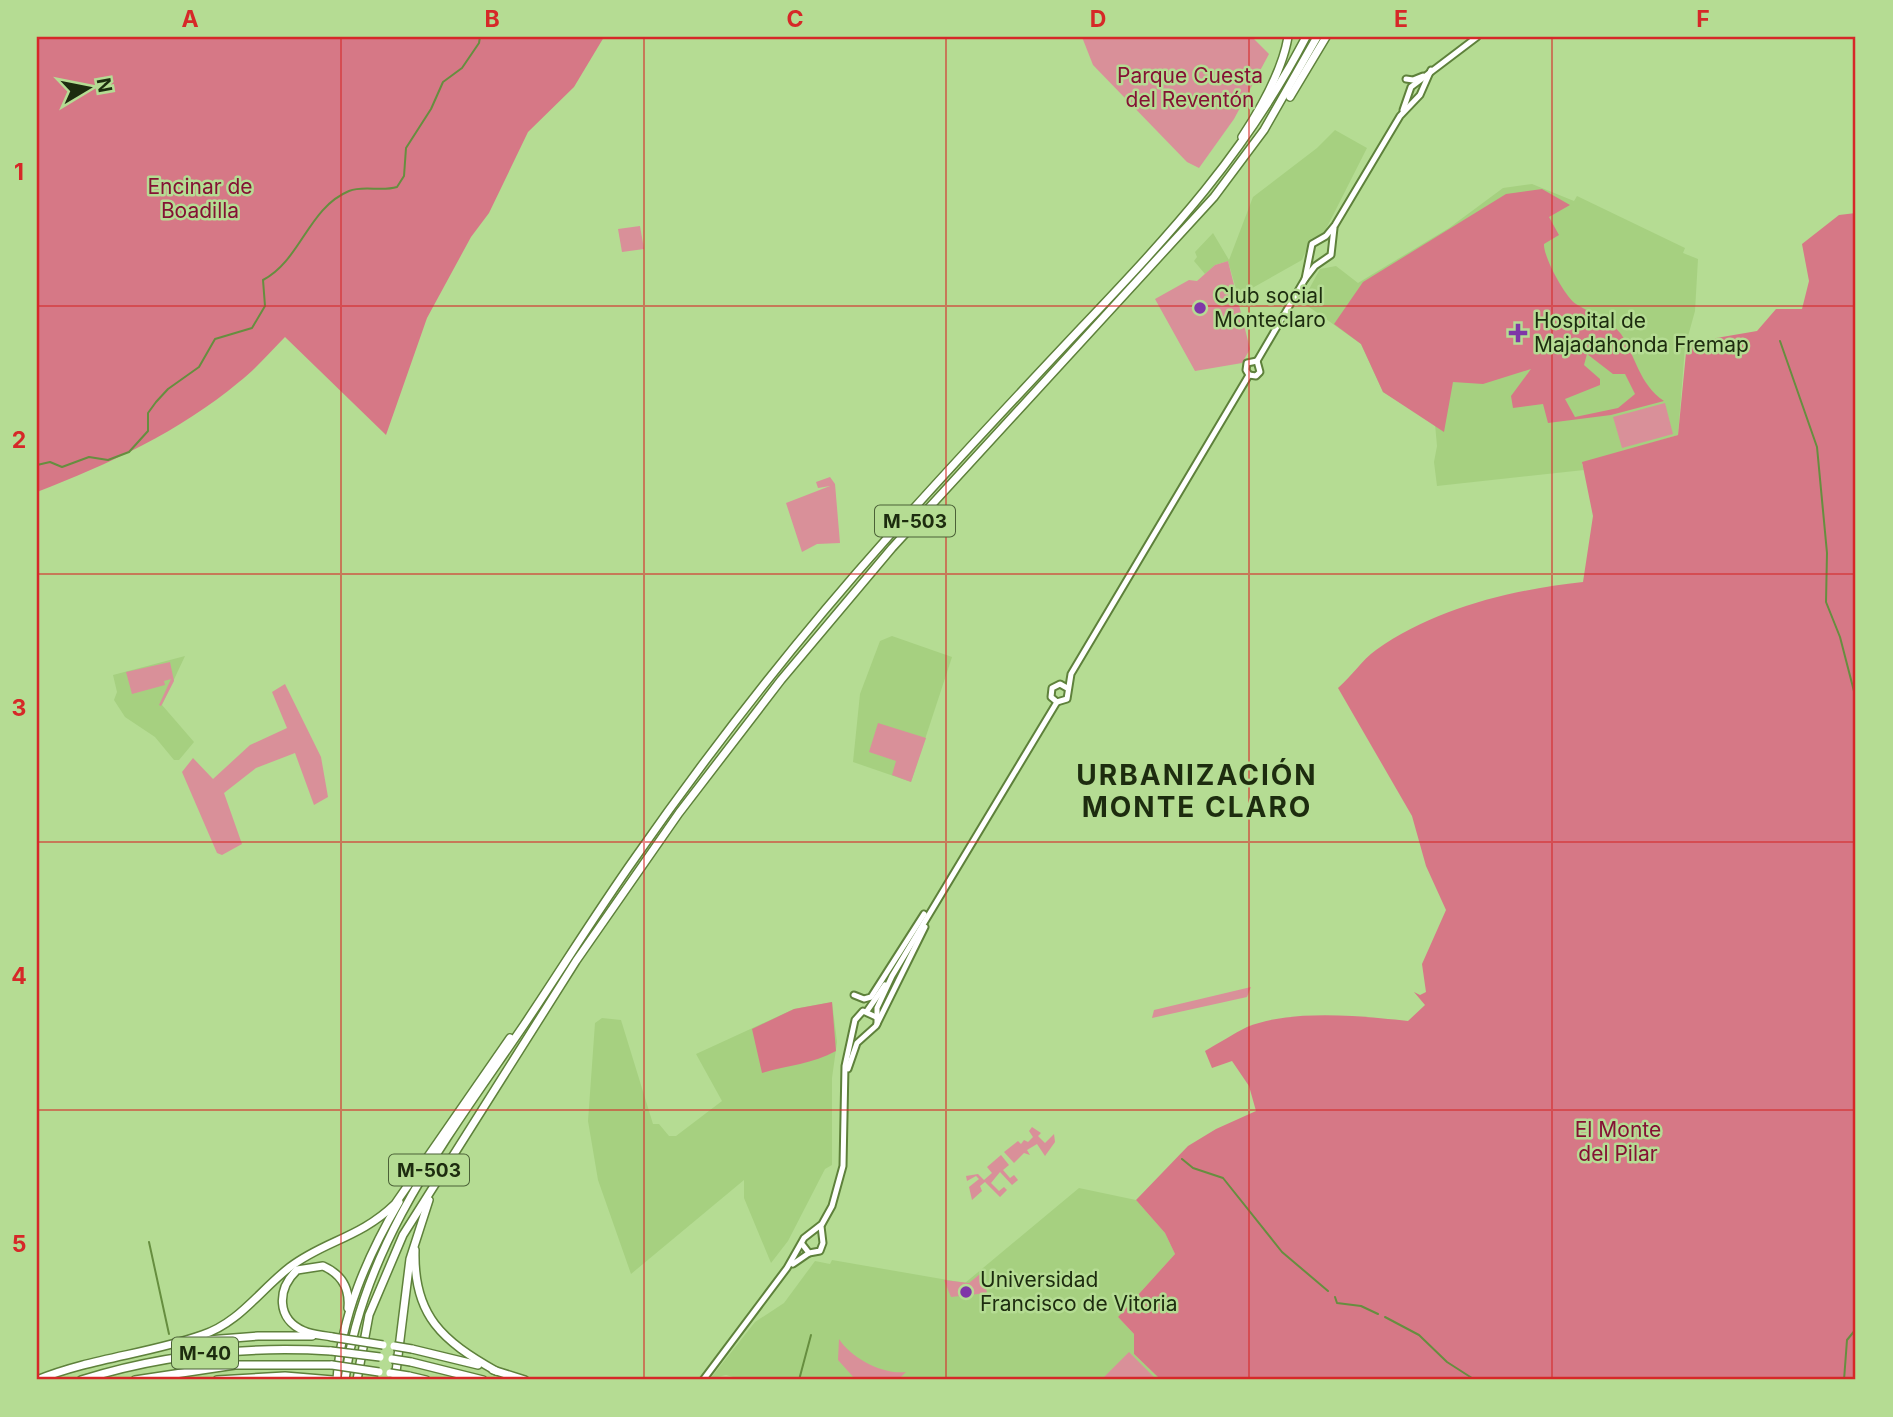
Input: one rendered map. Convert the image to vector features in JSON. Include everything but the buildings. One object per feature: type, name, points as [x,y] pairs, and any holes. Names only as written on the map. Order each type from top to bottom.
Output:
[{"type":"highway","points":[[1219,176],[1271,85],[1285,54],[1288,37]]},
{"type":"highway","name":"M-503","points":[[345,1380],[356,1318],[382,1250],[431,1167],[554,977],[671,807],[818,620],[931,489],[1154,251],[1219,176],[1260,119],[1306,37]]},
{"type":"highway","name":"M-503","points":[[1264,131],[1317,37]]},
{"type":"highway","name":"M-503","points":[[357,1380],[366,1330],[380,1283],[403,1235],[576,961],[679,813],[750,719],[891,548],[1195,220],[1287,102],[1326,37]]},
{"type":"highway","points":[[37,1380],[109,1356],[203,1335],[228,1324],[291,1266],[355,1235],[381,1217],[554,977]]},
{"type":"highway","name":"M-503","points":[[335,1380],[347,1320],[373,1251],[421,1165]]},
{"type":"highway","name":"M-503","points":[[396,1380],[416,1233],[431,1194]]},
{"type":"highway","points":[[416,1233],[417,1292],[426,1311],[455,1347],[496,1371]]},
{"type":"highway","points":[[347,1320],[349,1300],[346,1286],[333,1270],[310,1266],[297,1270],[289,1278],[281,1298],[284,1312],[290,1322],[304,1332],[412,1349],[525,1380]]},
{"type":"highway","points":[[166,1345],[258,1336],[332,1337]]},
{"type":"highway","name":"M-40","points":[[81,1380],[166,1358],[233,1350],[331,1351],[411,1362],[483,1380]]},
{"type":"highway","name":"M-40","points":[[135,1380],[235,1364],[332,1365],[426,1380]]},
{"type":"highway","points":[[269,1380],[302,1378]]},
{"type":"highway","points":[[217,1380],[335,1380]]},
{"type":"street","points":[[1420,92],[1406,79],[1418,79],[1477,37]]},
{"type":"street","points":[[1400,116],[1408,94],[1431,71]]},
{"type":"street","points":[[1305,279],[1312,244],[1335,225],[1400,116],[1420,92],[1431,71]]},
{"type":"street","points":[[1408,94],[1415,99]]},
{"type":"street","points":[[1257,361],[1247,363],[1245,370],[1249,375],[1256,376],[1260,372],[1257,361],[1305,279],[1329,258],[1335,225]]},
{"type":"street","points":[[1320,239],[1327,241],[1331,247]]},
{"type":"street","points":[[1310,253],[1314,260],[1322,262]]},
{"type":"street","points":[[1054,700],[1067,699],[1072,673],[1249,375]]},
{"type":"street","points":[[787,1268],[809,1253],[822,1248],[822,1224],[842,1175],[845,1066],[857,1015],[867,1011],[892,976],[1050,710],[1054,700],[1052,688],[1072,673]]},
{"type":"street","points":[[1060,684],[1067,688]]},
{"type":"street","points":[[854,995],[864,999],[871,997],[913,930],[945,886]]},
{"type":"street","points":[[876,1020],[945,886]]},
{"type":"street","points":[[843,1101],[851,1057],[865,1033],[873,1031],[892,976]]},
{"type":"street","points":[[867,1011],[876,1020]]},
{"type":"street","points":[[856,1025],[865,1033]]},
{"type":"street","points":[[703,1380],[802,1244],[822,1224]]},
{"type":"street","points":[[811,1234],[820,1237]]},
{"type":"street","points":[[802,1244],[809,1253]]},
{"type":"shaded area","points":[[1335,130],[1367,148],[1324,233],[1311,239],[1302,260],[1238,296],[1228,261],[1215,265],[1205,274],[1194,261],[1197,257],[1195,252],[1213,233],[1229,260],[1253,197],[1317,148]]},
{"type":"shaded area","name":"Hospital de Majadahonda Fremap","points":[[1532,184],[1574,201],[1577,196],[1685,248],[1683,253],[1698,259],[1695,311],[1685,347],[1678,435],[1582,464],[1584,470],[1437,486],[1434,462],[1437,446],[1435,424],[1383,392],[1361,344],[1302,302],[1320,269],[1336,266],[1358,283],[1449,228],[1503,188]]},
{"type":"shaded area","points":[[892,636],[952,657],[911,782],[853,762],[860,694],[880,641]]},
{"type":"shaded area","points":[[185,656],[162,705],[194,742],[179,760],[174,760],[155,737],[125,717],[114,700],[117,692],[113,675]]},
{"type":"shaded area","points":[[832,1002],[837,1042],[832,1078],[832,1165],[825,1169],[788,1241],[771,1263],[744,1198],[744,1180],[631,1274],[598,1180],[588,1121],[595,1023],[602,1018],[621,1020],[653,1124],[659,1124],[669,1136],[676,1136],[722,1101],[696,1054],[794,1009]]},
{"type":"shaded area","name":"Universidad Francisco de Vitoria","points":[[1079,1188],[1136,1200],[1165,1233],[1175,1254],[1118,1317],[1134,1334],[1134,1354],[1161,1380],[744,1380],[726,1375],[710,1379],[755,1322],[784,1303],[815,1261],[830,1264],[832,1260],[965,1283]]},
{"type":"green space","name":"Encinar de Boadilla","points":[[37,37],[604,37],[574,87],[528,132],[489,213],[471,237],[427,318],[386,435],[285,337],[245,377],[216,400],[168,431],[117,458],[37,492]]},
{"type":"green space","name":"Parque Cuesta del Reventón","points":[[1082,37],[1252,37],[1269,54],[1234,119],[1199,168],[1187,162],[1093,65]]},
{"type":"green space","points":[[1542,189],[1570,205],[1549,217],[1559,235],[1544,244],[1551,266],[1571,300],[1617,329],[1643,378],[1664,401],[1611,415],[1548,423],[1543,404],[1513,408],[1511,396],[1531,369],[1483,384],[1453,382],[1444,432],[1383,392],[1361,344],[1334,324],[1363,282],[1506,194]],"holes":[[[1587,354],[1613,374],[1625,374],[1635,394],[1618,408],[1575,417],[1565,399],[1600,385],[1600,379],[1584,365]]]},
{"type":"green space","name":"El Monte del Pilar","points":[[1856,213],[1856,1380],[1161,1380],[1134,1354],[1134,1334],[1118,1317],[1175,1254],[1165,1233],[1136,1200],[1188,1146],[1216,1129],[1256,1111],[1249,1086],[1232,1061],[1212,1068],[1205,1051],[1247,1027],[1264,1021],[1327,1015],[1408,1021],[1425,1005],[1414,992],[1420,995],[1426,992],[1422,964],[1446,910],[1426,866],[1412,816],[1338,688],[1376,650],[1399,635],[1449,612],[1502,596],[1583,582],[1593,516],[1582,462],[1678,435],[1687,343],[1757,331],[1776,309],[1802,309],[1809,281],[1802,244],[1839,215]]},
{"type":"green space","points":[[640,226],[644,249],[622,252],[618,229]]},
{"type":"green space","name":"Club social Monteclaro","points":[[1228,261],[1250,349],[1242,363],[1195,371],[1155,299],[1189,280],[1197,281],[1215,265]]},
{"type":"green space","points":[[1665,403],[1673,434],[1622,448],[1613,417]]},
{"type":"green space","points":[[830,477],[835,484],[840,543],[817,544],[802,552],[786,503],[830,486],[818,488],[816,482]]},
{"type":"green space","points":[[170,662],[174,681],[161,706],[159,705],[171,679],[164,681],[165,685],[132,694],[126,672]]},
{"type":"green space","points":[[285,684],[321,757],[328,797],[314,805],[295,753],[256,768],[224,793],[242,844],[222,855],[217,853],[182,772],[193,758],[213,779],[250,745],[287,728],[272,692]]},
{"type":"green space","points":[[878,723],[926,738],[911,782],[892,775],[896,761],[869,752]]},
{"type":"green space","points":[[1251,987],[1247,997],[1152,1018],[1154,1010]]},
{"type":"green space","points":[[832,1002],[836,1051],[809,1062],[762,1073],[752,1029],[794,1009]]},
{"type":"green space","points":[[1032,1127],[1041,1133],[1038,1136],[1045,1143],[1054,1134],[1055,1142],[1045,1156],[1037,1144],[1027,1150],[1030,1155],[1024,1153],[1014,1163],[1004,1152],[1018,1141],[1021,1144],[1024,1140],[1028,1142],[1033,1137],[1029,1131]]},
{"type":"green space","points":[[1001,1155],[1009,1165],[1003,1170],[1010,1178],[1014,1175],[1018,1180],[1012,1185],[1000,1172],[991,1183],[999,1191],[1004,1187],[1007,1190],[1000,1197],[985,1182],[980,1186],[982,1191],[972,1200],[969,1187],[979,1179],[976,1176],[967,1181],[966,1176],[978,1174],[984,1180],[992,1173],[987,1167]]},
{"type":"green space","points":[[980,1274],[983,1275],[987,1293],[951,1297],[944,1280],[969,1283]]},
{"type":"green space","points":[[839,1339],[851,1353],[868,1364],[888,1371],[906,1372],[898,1380],[856,1380],[838,1360]]},
{"type":"green space","points":[[1129,1352],[1157,1380],[1101,1380]]},
{"type":"waterway","points":[[37,465],[50,462],[62,467],[89,457],[108,460],[129,452],[148,431],[148,413],[156,402],[168,389],[199,367],[215,339],[252,328],[265,306],[263,280],[287,260],[324,209],[349,191],[397,187],[404,176],[406,148],[431,109],[443,82],[462,68],[479,43],[480,37]]},
{"type":"waterway","points":[[1780,341],[1817,447],[1827,553],[1826,602],[1840,637],[1856,699]]},
{"type":"waterway","points":[[1182,1159],[1193,1168],[1223,1178],[1282,1252],[1328,1291]]},
{"type":"waterway","points":[[149,1242],[169,1334]]},
{"type":"waterway","points":[[1335,1297],[1337,1303],[1361,1306],[1378,1314]]},
{"type":"waterway","points":[[1385,1317],[1419,1335],[1447,1362],[1475,1380]]},
{"type":"waterway","points":[[1844,1380],[1847,1340],[1856,1329]]},
{"type":"waterway","points":[[799,1380],[811,1335]]},
{"type":"place","name":"Club social Monteclaro","points":[[1200,308]]},
{"type":"place","name":"Hospital de Majadahonda Fremap","points":[[1518,333]]},
{"type":"place","name":"Universidad Francisco de Vitoria","points":[[966,1292]]},
{"type":"district","name":"URBANIZACIÓN MONTE CLARO","points":[[1197,791]]}]
